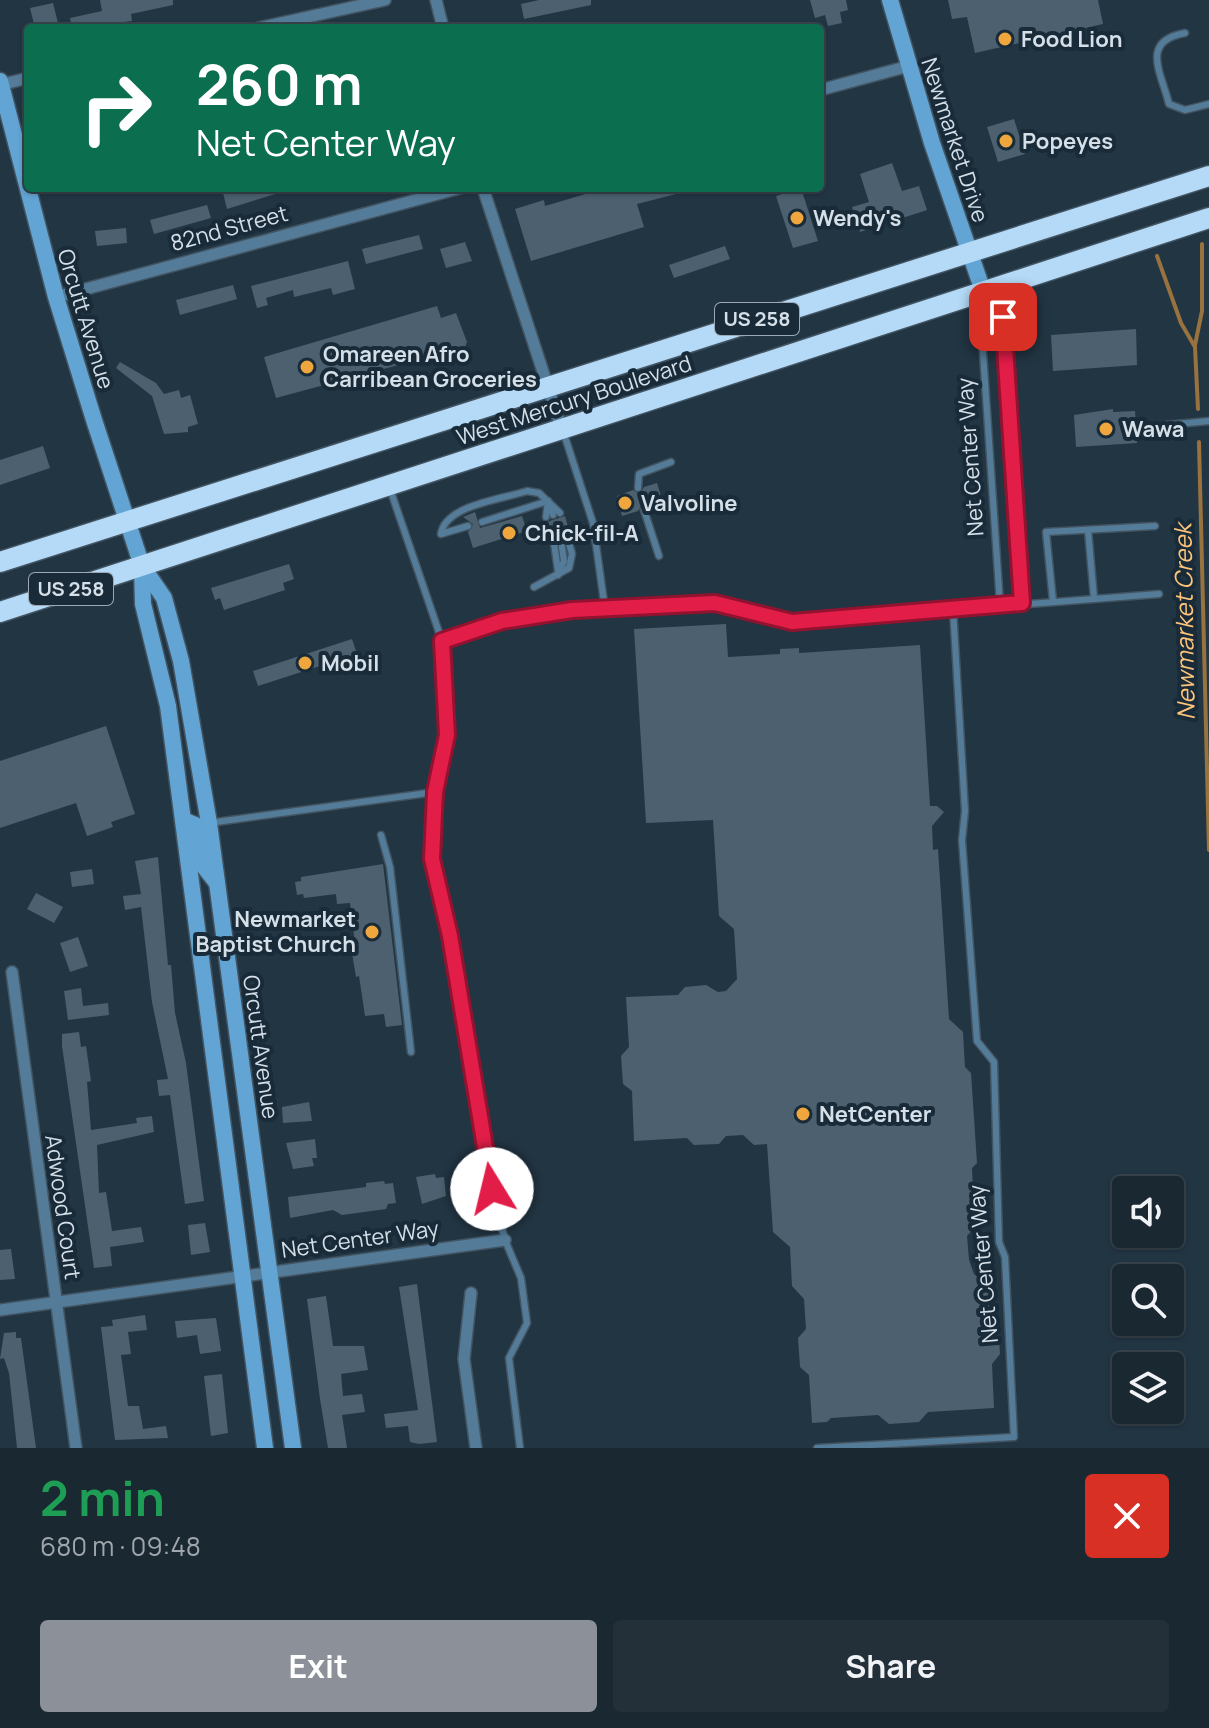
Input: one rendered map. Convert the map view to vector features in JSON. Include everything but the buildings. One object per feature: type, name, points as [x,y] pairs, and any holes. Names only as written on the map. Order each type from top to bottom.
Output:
[{"type":"highway","name":"West Mercury Boulevard","points":[[0,562],[1209,176]]},
{"type":"highway","name":"West Mercury Boulevard","points":[[0,612],[1209,218]]},
{"type":"main road","name":"Newmarket Drive","points":[[890,0],[967,251],[983,291]]},
{"type":"main road","name":"Orcutt Avenue","points":[[0,83],[24,175]]},
{"type":"main road","name":"Orcutt Avenue","points":[[29,192],[56,297],[126,520],[142,566],[164,598],[181,661],[218,884],[293,1448]]},
{"type":"main road","name":"Orcutt Avenue","points":[[142,566],[143,604],[168,706],[265,1448]]},
{"type":"main road","points":[[183,820],[195,825],[202,864],[218,884]]},
{"type":"street","points":[[276,24],[385,0]]},
{"type":"street","points":[[436,0],[442,24]]},
{"type":"street","points":[[824,89],[909,66]]},
{"type":"street","points":[[0,83],[24,79]]},
{"type":"street","name":"82nd Street","points":[[56,297],[445,192]]},
{"type":"street","points":[[484,192],[562,430]]},
{"type":"street","name":"Adwood Court","points":[[12,972],[76,1448]]},
{"type":"street","name":"Net Center Way","points":[[0,1310],[505,1240]]},
{"type":"street","points":[[471,1293],[464,1359],[476,1448]]},
{"type":"lane","points":[[1185,33],[1168,36],[1159,43],[1156,52],[1169,104],[1185,110],[1209,104]]},
{"type":"lane","name":"Net Center Way","points":[[983,291],[1003,317],[1022,603]]},
{"type":"lane","name":"Net Center Way","points":[[983,291],[981,323],[1000,604]]},
{"type":"lane","points":[[1156,426],[1209,421]]},
{"type":"lane","points":[[562,430],[593,523],[605,609]]},
{"type":"lane","points":[[638,488],[639,474],[671,462]]},
{"type":"lane","points":[[389,485],[442,641],[447,735],[435,792],[432,859],[450,936],[490,1180],[505,1240],[521,1278],[527,1323],[509,1358],[520,1448]]},
{"type":"lane","points":[[468,526],[441,534],[445,521],[455,514],[527,491],[539,493],[548,501],[553,515],[548,501]]},
{"type":"lane","points":[[482,522],[548,501]]},
{"type":"lane","points":[[644,510],[659,556]]},
{"type":"lane","points":[[1053,601],[1046,532],[1155,526]]},
{"type":"lane","points":[[1088,530],[1094,598]]},
{"type":"lane","points":[[534,587],[556,578],[569,568],[572,560],[561,541],[556,578]]},
{"type":"lane","points":[[442,641],[520,617],[605,609],[715,603],[792,622],[1159,594]]},
{"type":"lane","name":"Net Center Way","points":[[817,1448],[1014,1437],[1005,1257],[999,1242],[994,1062],[977,1041],[963,863],[965,811],[953,609]]},
{"type":"lane","points":[[209,823],[435,792]]},
{"type":"lane","points":[[381,835],[390,867],[411,1052]]},
{"type":"waterway","name":"Newmarket Creek","points":[[1195,345],[1202,311],[1202,244]]},
{"type":"waterway","points":[[1157,256],[1181,323],[1195,347],[1198,409]]},
{"type":"waterway","name":"Newmarket Creek","points":[[1199,442],[1209,850]]},
{"type":"place","name":"Food Lion","points":[[1005,39]]},
{"type":"place","name":"Popeyes","points":[[1006,141]]},
{"type":"place","name":"Wendy's","points":[[797,218]]},
{"type":"place","name":"Omareen Afro Carribean Groceries","points":[[307,367]]},
{"type":"place","name":"Wawa","points":[[1106,429]]},
{"type":"place","name":"Valvoline","points":[[625,503]]},
{"type":"place","name":"Chick-fil-A","points":[[509,533]]},
{"type":"place","name":"Mobil","points":[[305,663]]},
{"type":"place","name":"Newmarket Baptist Church","points":[[372,932]]},
{"type":"place","name":"NetCenter","points":[[803,1114]]},
{"type":"route","points":[[492,1189],[450,936],[432,859],[435,792],[447,735],[448,699],[442,641],[502,621],[572,610],[715,603],[730,604],[792,622],[1022,603],[1003,317]]}]
